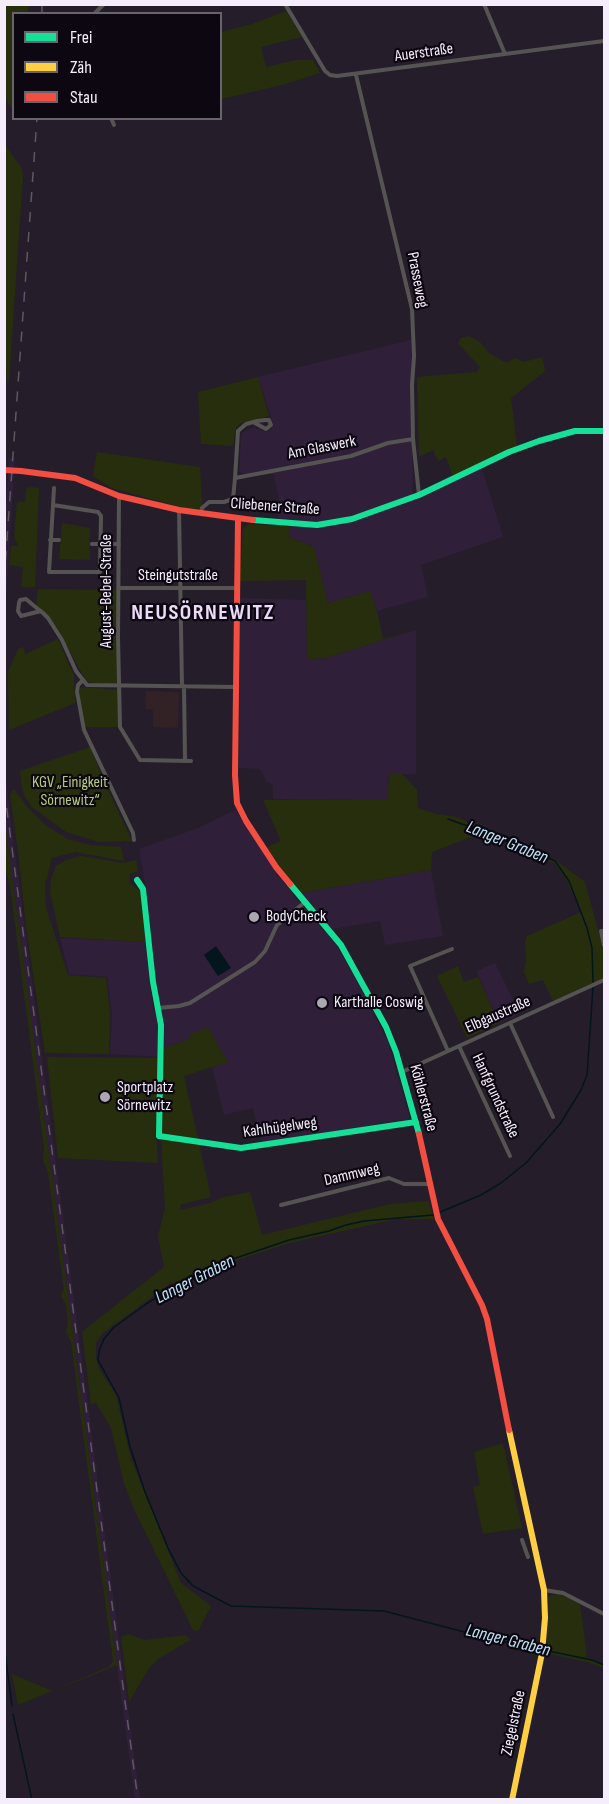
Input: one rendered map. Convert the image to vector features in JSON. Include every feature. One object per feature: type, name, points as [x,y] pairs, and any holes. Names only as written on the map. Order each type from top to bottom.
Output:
[{"type":"street","name":"Auerstraße","points":[[285,4],[316,58],[330,75],[356,75],[604,40]]},
{"type":"street","points":[[484,4],[505,54]]},
{"type":"street","name":"Prasseweg","points":[[356,75],[412,309],[413,439],[418,495]]},
{"type":"street","points":[[112,120],[114,125]]},
{"type":"street","points":[[201,513],[209,502],[224,502],[233,499],[237,434],[242,426],[253,422]]},
{"type":"street","name":"Cliebener Straße","points":[[4,470],[75,478],[119,496],[179,510],[238,519],[324,524],[356,518],[418,495],[529,444],[575,431],[604,431]]},
{"type":"street","name":"Am Glaswerk","points":[[235,478],[351,456],[388,443],[413,439]]},
{"type":"street","points":[[53,505],[98,512],[101,516],[100,572],[49,573],[50,540],[54,488]]},
{"type":"street","name":"August-Bebel-Straße","points":[[119,496],[120,727],[140,760],[184,761]]},
{"type":"street","points":[[179,510],[184,761],[191,761]]},
{"type":"street","name":"Köhlerstraße","points":[[238,519],[235,775],[237,803],[270,857],[341,945],[382,1020],[402,1072],[416,1122],[435,1211],[485,1312],[544,1590],[542,1653]]},
{"type":"street","points":[[50,540],[59,540]]},
{"type":"street","points":[[92,544],[119,544]]},
{"type":"street","name":"Steingutstraße","points":[[119,588],[236,588]]},
{"type":"street","points":[[41,611],[21,616],[18,611],[20,600],[26,599],[41,611],[53,624],[82,681],[92,686],[236,687]]},
{"type":"street","points":[[82,681],[78,685],[77,692],[84,730],[133,833],[134,840]]},
{"type":"street","points":[[137,880],[143,889],[149,952],[158,1008],[190,1003],[255,962],[265,951],[277,925],[305,902]]},
{"type":"street","points":[[604,931],[601,931],[604,945]]},
{"type":"street","points":[[448,1051],[410,966],[452,949]]},
{"type":"street","name":"Elbgaustraße","points":[[402,1072],[604,980]]},
{"type":"street","name":"Kahlhügelweg","points":[[158,1008],[162,1035],[159,1136],[241,1148],[416,1122]]},
{"type":"street","points":[[510,1023],[553,1118]]},
{"type":"street","name":"Hanfgrundstraße","points":[[459,1046],[510,1156]]},
{"type":"street","name":"Dammweg","points":[[281,1204],[389,1178],[404,1184],[429,1184]]},
{"type":"street","points":[[522,1540],[528,1557]]},
{"type":"street","points":[[524,1548],[535,1546]]},
{"type":"street","points":[[544,1590],[563,1593],[604,1614]]},
{"type":"street","name":"Ziegelstraße","points":[[512,1800],[542,1653]]},
{"type":"shaded area","points":[[411,340],[413,498],[482,468],[503,537],[421,565],[428,597],[377,611],[370,591],[328,603],[314,547],[289,537],[290,521],[278,519],[279,500],[274,475],[260,471],[245,474],[239,472],[243,432],[254,427],[266,432],[272,429],[273,424],[258,377]]},
{"type":"shaded area","points":[[9,458],[15,458],[5,616],[4,531]]},
{"type":"shaded area","points":[[239,598],[306,600],[307,659],[325,658],[416,630],[416,774],[389,774],[388,799],[273,799],[273,785],[267,782],[260,769],[239,768]]},
{"type":"shaded area","points":[[146,691],[179,692],[178,728],[153,727],[153,710],[145,709]]},
{"type":"shaded area","points":[[4,762],[140,1799],[135,1799],[13,891],[5,823]]},
{"type":"shaded area","points":[[235,810],[295,897],[336,945],[357,981],[389,1044],[410,1119],[262,1143],[253,1108],[224,1115],[212,1067],[228,1061],[190,1039],[162,1049],[147,895],[139,849],[198,828]]},
{"type":"shaded area","points":[[431,870],[443,936],[385,945],[380,921],[332,929],[301,893]]},
{"type":"shaded area","points":[[60,938],[145,942],[153,1008],[159,1023],[158,1057],[110,1054],[112,1014],[107,977],[69,974]]},
{"type":"shaded area","points":[[495,963],[520,1014],[499,1023],[476,971]]},
{"type":"green space","points":[[5,4],[29,5],[28,12],[12,12],[12,109],[5,97]]},
{"type":"green space","points":[[286,11],[302,37],[261,47],[266,67],[296,60],[313,60],[320,73],[282,85],[222,99],[222,32],[252,24]]},
{"type":"green space","points":[[5,145],[21,167],[23,175],[9,382],[7,382],[4,343]]},
{"type":"green space","points":[[469,336],[480,342],[490,354],[507,363],[515,358],[524,362],[542,357],[545,371],[511,398],[517,446],[453,476],[446,457],[438,461],[433,450],[419,457],[417,377],[477,372],[480,367],[458,343],[461,338]]},
{"type":"green space","points":[[258,377],[269,416],[241,423],[236,427],[233,446],[201,444],[198,392]]},
{"type":"green space","points":[[97,452],[200,467],[202,506],[199,510],[183,508],[112,488],[93,476]]},
{"type":"green space","points":[[39,488],[35,587],[21,587],[23,567],[9,565],[11,546],[18,546],[14,536],[17,502],[25,502],[26,489]]},
{"type":"green space","points":[[62,523],[90,528],[90,560],[59,559]]},
{"type":"green space","points":[[249,524],[290,526],[289,537],[314,547],[328,603],[370,591],[383,639],[416,630],[325,658],[307,659],[306,580],[239,581],[243,528]]},
{"type":"green space","points":[[38,589],[117,590],[117,683],[86,681],[58,629],[48,615],[36,605]]},
{"type":"green space","name":"KGV „Einigkeit Sörnewitz“","points":[[58,639],[74,676],[75,703],[9,730],[8,672],[18,649],[24,647],[25,654]]},
{"type":"green space","points":[[82,687],[117,690],[119,727],[85,727],[79,700],[79,691]]},
{"type":"green space","name":"KGV „Einigkeit Sörnewitz“","points":[[90,747],[132,841],[98,842],[66,832],[32,807],[25,797],[20,771]]},
{"type":"green space","points":[[389,774],[402,774],[417,790],[418,808],[456,817],[510,840],[558,862],[585,882],[604,952],[604,978],[553,1001],[543,980],[529,984],[524,972],[527,936],[581,912],[565,877],[554,863],[498,839],[479,834],[432,852],[431,870],[301,893],[274,860],[267,847],[281,841],[263,800],[388,799]]},
{"type":"green space","points":[[14,789],[45,825],[68,839],[90,845],[121,847],[124,861],[75,852],[52,858],[45,884],[46,908],[68,975],[106,978],[110,1013],[109,1054],[45,1053],[26,927],[10,795]]},
{"type":"green space","points":[[5,823],[117,1665],[18,1705],[12,1674],[52,1691],[110,1666],[113,1661],[71,1342],[66,1332],[68,1323],[66,1304],[61,1296],[64,1289],[48,1173],[43,1160],[44,1148],[10,886],[6,871]]},
{"type":"green space","points":[[81,856],[123,863],[136,860],[138,871],[129,874],[130,883],[141,892],[145,942],[60,937],[50,892],[51,879],[56,866],[66,860]]},
{"type":"green space","points":[[458,966],[464,982],[478,977],[499,1023],[467,1038],[437,976]]},
{"type":"green space","points":[[208,1027],[228,1062],[184,1076],[211,1197],[180,1205],[181,1210],[250,1192],[262,1235],[390,1204],[429,1201],[434,1219],[396,1219],[290,1243],[234,1261],[176,1287],[172,1282],[103,1333],[96,1343],[96,1359],[99,1369],[116,1395],[131,1459],[181,1583],[211,1606],[198,1631],[193,1630],[134,1509],[124,1483],[111,1428],[96,1403],[91,1404],[82,1332],[164,1267],[158,1236],[165,1208],[161,1140],[162,1049],[189,1039],[189,1035]]},
{"type":"green space","name":"Sportplatz Sörnewitz","points":[[47,1057],[160,1058],[156,1135],[158,1163],[58,1158]]},
{"type":"green space","points":[[503,1443],[522,1528],[483,1534],[473,1487],[480,1485],[474,1452]]},
{"type":"green space","points":[[558,1594],[580,1605],[587,1655],[584,1656],[604,1664],[604,1668],[546,1653],[549,1596]]},
{"type":"green space","points":[[128,1634],[145,1640],[186,1635],[190,1640],[158,1659],[149,1668],[129,1702],[121,1637]]},
{"type":"water","points":[[216,946],[231,968],[218,976],[204,955]]},
{"type":"waterway","name":"Langer Graben","points":[[448,819],[555,861],[569,881],[587,928],[592,948],[593,982]]},
{"type":"waterway","name":"Langer Graben","points":[[438,1213],[481,1195],[501,1183],[526,1163],[560,1124],[581,1090],[587,1075],[593,987]]},
{"type":"waterway","name":"Langer Graben","points":[[433,1215],[364,1221],[289,1240],[233,1259],[170,1289],[113,1328],[104,1339],[98,1360],[119,1398],[130,1447],[145,1492],[181,1573],[193,1586],[231,1606],[384,1611],[495,1640],[592,1660],[604,1665]]},
{"type":"waterway","points":[[4,1645],[12,1706]]},
{"type":"waterway","points":[[13,1714],[32,1800]]},
{"type":"railway","points":[[42,4],[42,12]]},
{"type":"railway","points":[[4,581],[37,120]]},
{"type":"railway","points":[[4,788],[138,1800]]},
{"type":"traffic: fast","points":[[253,520],[317,525],[352,519],[419,495],[509,452],[539,441],[575,431],[604,431]]},
{"type":"traffic: fast","points":[[137,880],[143,889],[153,982],[161,1025],[159,1136],[241,1148],[416,1122]]},
{"type":"traffic: fast","points":[[290,884],[341,945],[386,1027],[396,1052],[419,1134]]},
{"type":"traffic: slow","points":[[509,1430],[544,1590],[545,1618],[542,1653],[512,1800]]},
{"type":"traffic: jam","points":[[4,470],[21,471]]},
{"type":"traffic: jam","points":[[21,471],[75,478],[119,496],[179,510],[253,520]]},
{"type":"traffic: jam","points":[[238,519],[235,775],[237,803],[276,867],[290,884]]},
{"type":"traffic: jam","points":[[419,1134],[438,1219],[487,1319],[509,1430]]},
{"type":"place","name":"BodyCheck","points":[[254,917]]},
{"type":"place","name":"Karthalle Coswig","points":[[322,1003]]},
{"type":"place","name":"Sportplatz Sörnewitz","points":[[105,1097]]},
{"type":"district","name":"NEUSÖRNEWITZ","points":[[203,613]]}]
